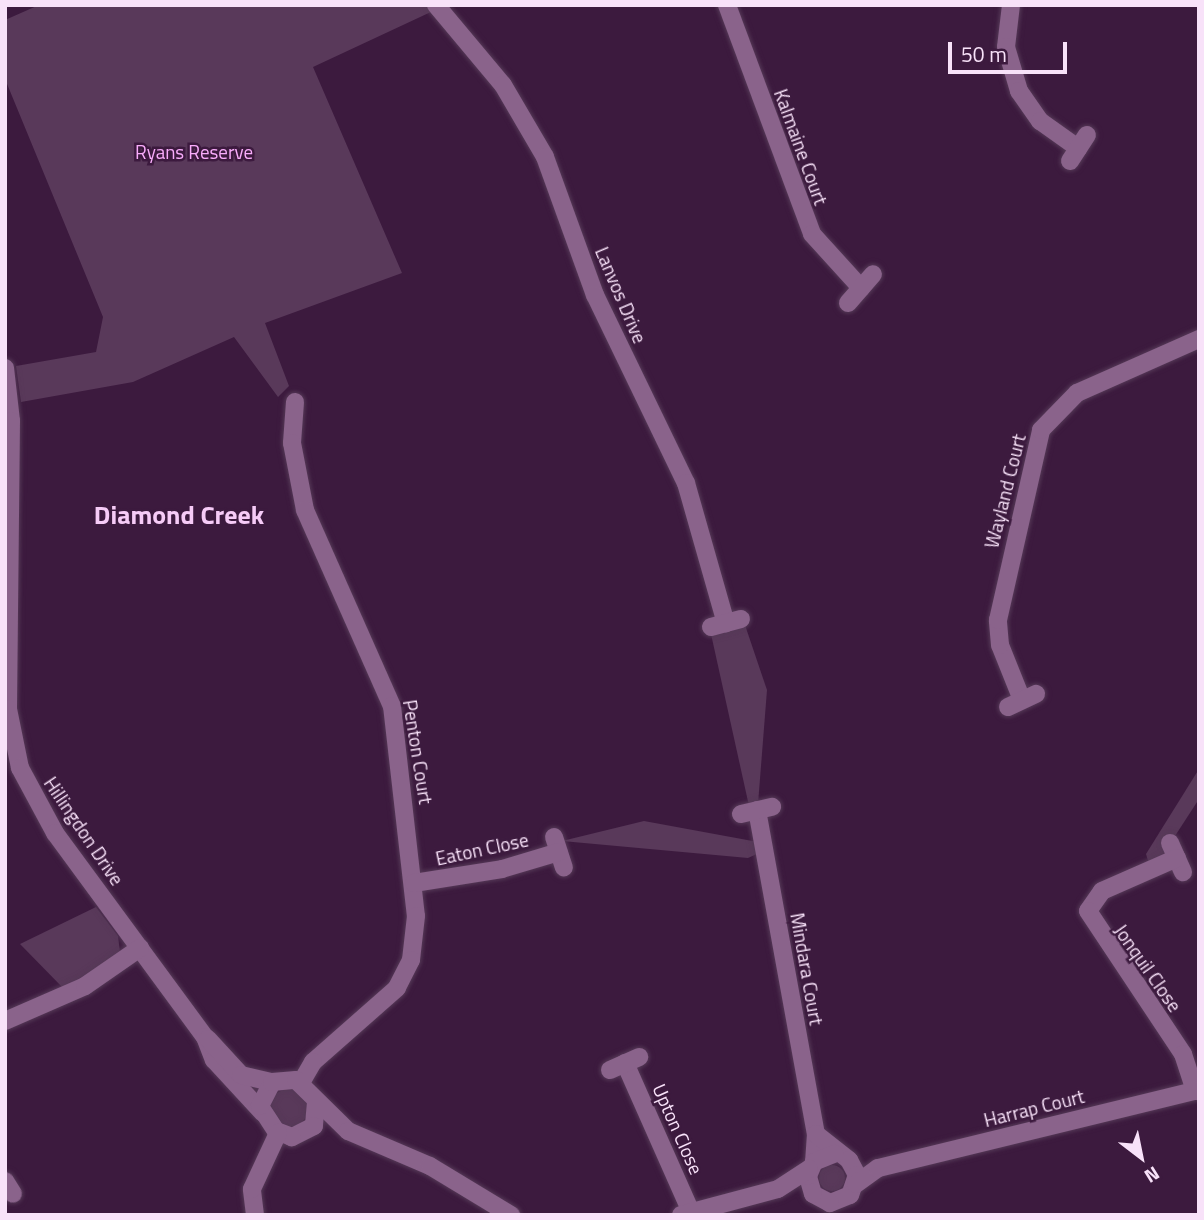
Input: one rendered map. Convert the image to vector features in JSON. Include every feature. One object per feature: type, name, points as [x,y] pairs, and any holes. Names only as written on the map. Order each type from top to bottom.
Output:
[{"type":"street","name":"Lanvos Drive","points":[[436,5],[503,85],[545,157],[603,314],[686,483],[726,623]]},
{"type":"street","name":"Kalmaine Court","points":[[727,5],[812,234],[861,288]]},
{"type":"street","points":[[1011,5],[1006,47],[1019,91],[1041,121],[1079,148]]},
{"type":"street","points":[[848,303],[873,274]]},
{"type":"street","name":"Wayland Court","points":[[1022,700],[998,620],[1041,430],[1077,393],[1199,339]]},
{"type":"street","name":"Hillingdon Drive","points":[[5,368],[10,750],[40,810],[205,1037],[241,1075],[272,1082]]},
{"type":"street","name":"Penton Court","points":[[295,402],[292,443],[305,510],[392,706],[414,883],[416,932],[405,975],[374,1014],[313,1062],[301,1083]]},
{"type":"street","name":"Mindara Court","points":[[757,810],[816,1134],[812,1166],[823,1203]]},
{"type":"street","name":"Eaton Close","points":[[414,883],[502,869],[559,852]]},
{"type":"street","name":"Jonquil Close","points":[[1177,858],[1102,891],[1083,904],[1093,925],[1183,1054],[1197,1090]]},
{"type":"street","points":[[5,1021],[85,986],[139,948]]},
{"type":"street","name":"Hillingdon Drive","points":[[205,1037],[228,1079],[263,1114]]},
{"type":"street","name":"Upton Close","points":[[625,1063],[686,1213]]},
{"type":"street","points":[[278,1133],[263,1114],[261,1098],[272,1082],[287,1078],[301,1083],[316,1102],[348,1131],[430,1166],[511,1215]]},
{"type":"street","name":"Harrap Court","points":[[853,1189],[878,1168],[1197,1090]]},
{"type":"street","points":[[308,1133],[317,1118],[316,1102]]},
{"type":"street","points":[[278,1133],[348,1131]]},
{"type":"street","points":[[254,1215],[252,1189],[278,1133]]},
{"type":"street","points":[[816,1134],[841,1157],[853,1189],[849,1215]]},
{"type":"street","points":[[686,1213],[778,1189],[812,1166],[841,1157]]},
{"type":"street","name":"Harrap Court","points":[[841,1157],[878,1168]]},
{"type":"street","points":[[778,1189],[823,1203],[853,1189]]},
{"type":"green space","name":"Ryans Reserve","points":[[39,5],[429,5],[433,11],[313,67],[402,273],[265,323],[289,386],[278,397],[234,337],[133,382],[21,402],[16,366],[96,352],[103,317],[5,79],[5,20]]},
{"type":"green space","points":[[745,625],[767,690],[758,804],[749,806],[711,634]]},
{"type":"green space","points":[[1199,769],[1199,799],[1162,856],[1149,864],[1146,854]]},
{"type":"green space","points":[[644,821],[758,842],[759,853],[748,858],[562,841]]},
{"type":"green space","points":[[96,907],[118,936],[120,952],[64,989],[20,944]]},
{"type":"green space","points":[[289,1089],[303,1094],[308,1108],[303,1122],[289,1127],[275,1122],[270,1108],[275,1094]]},
{"type":"green space","points":[[832,1165],[841,1169],[845,1178],[841,1187],[832,1191],[823,1187],[819,1178],[823,1169]]},
{"type":"district","name":"Diamond Creek","points":[[179,515]]}]
